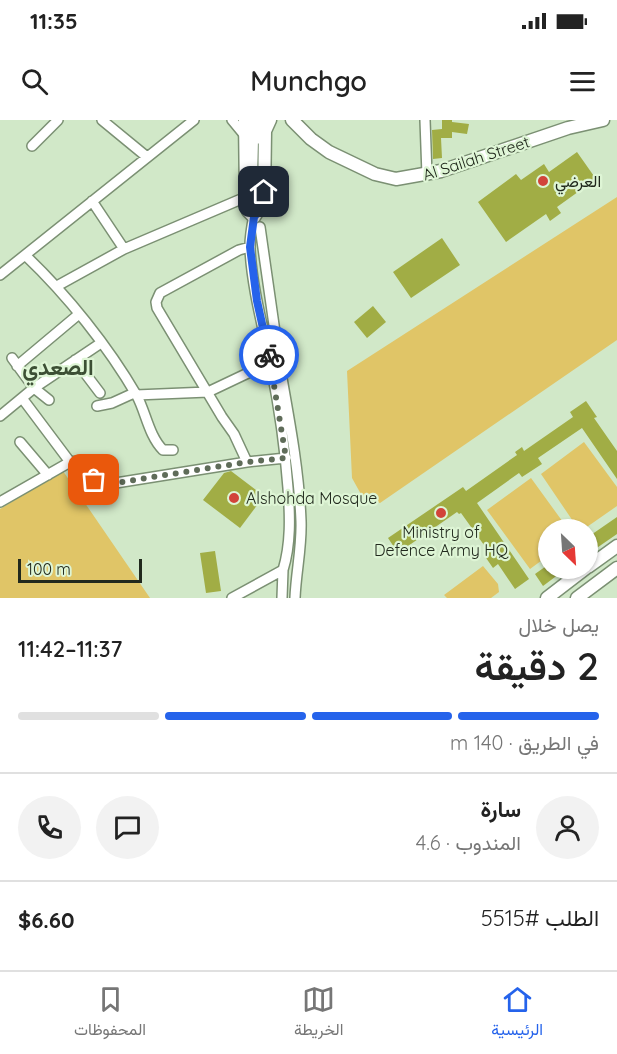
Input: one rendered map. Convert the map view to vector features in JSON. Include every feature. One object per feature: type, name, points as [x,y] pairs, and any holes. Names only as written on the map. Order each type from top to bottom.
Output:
[{"type":"main road","points":[[245,120],[254,211]]},
{"type":"main road","points":[[254,211],[264,201],[266,131],[270,120]]},
{"type":"main road","name":"Al Sailah Street","points":[[292,120],[320,146],[375,174],[396,179],[427,175],[568,128],[603,120]]},
{"type":"main road","points":[[598,560],[617,546]]},
{"type":"main road","points":[[577,598],[617,568]]},
{"type":"main road","points":[[547,598],[572,579]]},
{"type":"street","points":[[32,146],[58,120]]},
{"type":"street","points":[[102,120],[147,156]]},
{"type":"street","points":[[0,275],[194,120]]},
{"type":"street","points":[[232,120],[246,137]]},
{"type":"street","points":[[254,120],[252,147],[254,211],[295,451],[301,521],[295,598]]},
{"type":"street","points":[[261,120],[250,247],[257,301],[286,458],[289,552],[283,570],[282,598]]},
{"type":"street","points":[[425,120],[427,175]]},
{"type":"street","points":[[92,201],[124,249]]},
{"type":"street","points":[[57,286],[124,249],[254,211]]},
{"type":"street","points":[[247,462],[234,434],[157,308],[156,302],[160,293],[239,250],[250,247]]},
{"type":"street","points":[[25,255],[57,286],[101,343],[135,394],[157,444],[164,450],[173,450]]},
{"type":"street","points":[[49,400],[34,388],[14,362],[79,314]]},
{"type":"street","points":[[0,416],[34,388],[101,343]]},
{"type":"street","points":[[75,360],[100,393]]},
{"type":"street","points":[[97,406],[135,394],[208,392],[248,373],[271,367]]},
{"type":"street","points":[[22,398],[70,462]]},
{"type":"street","points":[[20,442],[48,475]]},
{"type":"street","points":[[0,502],[70,462],[79,460],[86,464],[97,486],[286,458]]},
{"type":"street","points":[[232,598],[283,570]]},
{"type":"shaded area","points":[[617,197],[617,340],[380,503],[362,496],[352,478],[347,371]]},
{"type":"shaded area","points":[[584,442],[617,487],[617,506],[598,519],[572,519],[541,474]]},
{"type":"shaded area","points":[[63,471],[150,598],[0,598],[0,509]]},
{"type":"shaded area","points":[[531,478],[561,519],[538,519],[538,563],[530,569],[487,510]]},
{"type":"shaded area","points":[[483,566],[498,584],[499,592],[491,598],[447,598],[444,595]]},
{"type":"building","points":[[442,120],[469,124],[467,134],[452,132],[452,138],[441,138],[442,158],[433,159],[432,130],[442,129]]},
{"type":"building","points":[[577,152],[596,179],[557,207],[561,213],[550,221],[546,214],[506,242],[478,202],[516,174],[521,180],[544,164],[549,172]]},
{"type":"building","points":[[442,238],[460,265],[411,298],[393,272]]},
{"type":"building","points":[[373,306],[386,322],[367,338],[354,322]]},
{"type":"building","points":[[586,401],[597,417],[594,418],[617,451],[617,479],[582,428],[538,458],[542,464],[522,477],[519,473],[477,503],[529,579],[515,589],[498,564],[493,568],[484,555],[489,552],[461,513],[457,512],[398,553],[388,538],[463,487],[466,491],[517,455],[515,452],[522,447],[524,451],[573,417],[570,412]]},
{"type":"building","name":"Alshohda Mosque","points":[[231,471],[264,496],[240,528],[203,500],[224,473]]},
{"type":"building","points":[[617,517],[617,534],[598,547],[598,530]]},
{"type":"building","points":[[215,551],[221,591],[206,593],[200,553]]},
{"type":"building","points":[[538,579],[552,579],[543,586]]},
{"type":"way so far","points":[[94,480],[97,486],[286,458],[269,355]]},
{"type":"place","name":"العرضي","points":[[543,181]]},
{"type":"place","name":"Alshohda Mosque","points":[[234,498]]},
{"type":"place","name":"Ministry of Defence Army HQ","points":[[441,513]]},
{"type":"district","name":"الصعدي","points":[[58,367]]},
{"type":"route","points":[[264,192],[262,207],[254,217],[250,247],[257,301],[269,355]]}]
